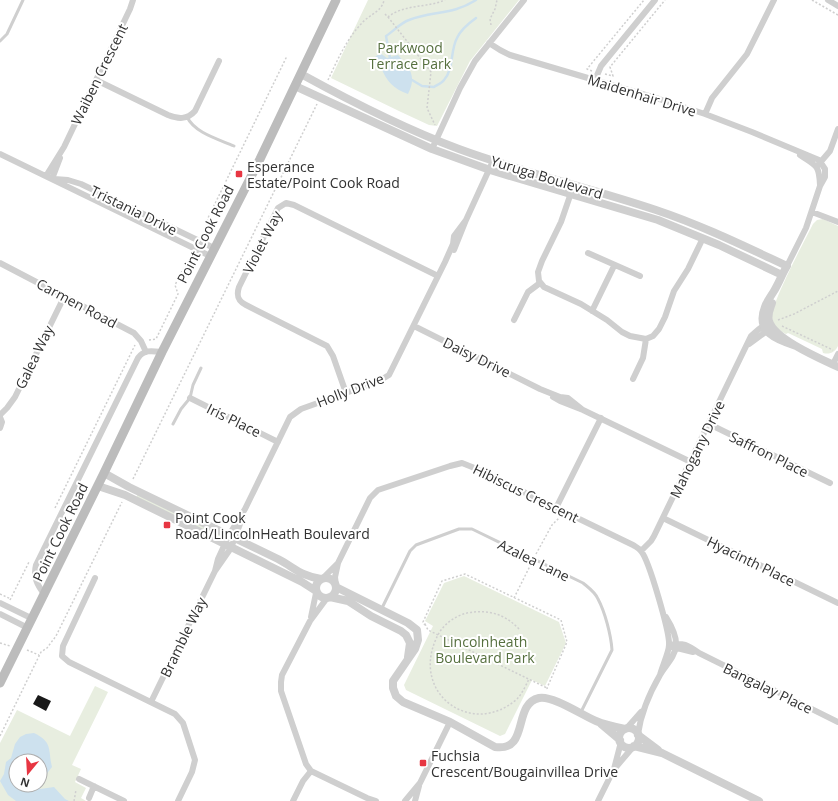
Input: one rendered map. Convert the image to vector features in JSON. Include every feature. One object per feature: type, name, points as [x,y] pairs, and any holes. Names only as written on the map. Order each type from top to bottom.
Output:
[{"type":"main road","name":"Point Cook Road","points":[[0,683],[4,667],[28,628],[162,352],[301,74],[336,0]]},
{"type":"street","name":"Waiben Crescent","points":[[49,178],[133,0]]},
{"type":"street","points":[[432,149],[475,61],[524,0]]},
{"type":"street","points":[[595,80],[601,66],[655,0]]},
{"type":"street","points":[[705,114],[712,98],[747,54],[774,0]]},
{"type":"street","points":[[828,0],[838,6]]},
{"type":"street","name":"Maidenhair Drive","points":[[489,43],[510,55],[705,114],[752,132],[794,151],[815,158],[819,165]]},
{"type":"street","points":[[96,80],[173,117],[187,117],[196,108],[218,61]]},
{"type":"street","name":"Yuruga Boulevard","points":[[301,74],[400,124],[457,149],[675,216],[726,237],[787,266]]},
{"type":"street","name":"Yuruga Boulevard","points":[[295,86],[344,107],[432,149],[490,170],[658,220],[703,238],[782,275]]},
{"type":"street","points":[[838,129],[832,148],[819,165],[824,166],[825,173],[806,228],[763,311],[768,328],[776,339],[796,346],[836,366],[838,354]]},
{"type":"street","name":"Tristania Drive","points":[[0,154],[62,185],[212,252]]},
{"type":"street","name":"Holly Drive","points":[[232,537],[290,417],[296,411],[380,381],[387,377],[445,262],[453,244],[454,236],[466,220],[493,161]]},
{"type":"street","points":[[573,184],[561,222],[542,261],[538,275],[540,283],[548,289],[571,298],[626,335],[646,339],[653,336],[659,329],[665,318],[674,291],[688,269],[703,238]]},
{"type":"street","name":"Violet Way","points":[[346,393],[333,356],[327,346],[246,305],[238,298],[237,293],[239,287],[278,208],[286,203],[294,205],[438,276]]},
{"type":"street","points":[[812,212],[838,222]]},
{"type":"street","points":[[588,253],[614,266],[640,276]]},
{"type":"street","name":"Carmen Road","points":[[0,263],[134,333],[141,341],[146,352]]},
{"type":"street","points":[[592,311],[614,266]]},
{"type":"street","points":[[514,320],[528,292],[540,283]]},
{"type":"street","name":"Galea Way","points":[[0,416],[15,397],[64,297]]},
{"type":"street","name":"Daisy Drive","points":[[414,326],[540,389],[560,401],[601,418],[691,462]]},
{"type":"street","name":"Mahogany Drive","points":[[641,550],[652,541],[749,344],[768,328]]},
{"type":"street","points":[[634,379],[643,358],[646,339]]},
{"type":"street","points":[[146,352],[162,352]]},
{"type":"street","name":"Point Cook Road","points":[[44,595],[35,578],[34,572],[36,565],[138,358],[141,354],[146,352]]},
{"type":"street","name":"Iris Place","points":[[190,398],[278,442]]},
{"type":"street","points":[[0,416],[2,422],[0,428]]},
{"type":"street","points":[[556,508],[601,418]]},
{"type":"street","name":"Saffron Place","points":[[709,424],[830,483]]},
{"type":"street","name":"Hibiscus Crescent","points":[[336,586],[335,577],[338,563],[366,504],[374,493],[378,490],[462,463],[641,550]]},
{"type":"street","points":[[104,473],[129,487],[284,562],[301,574],[310,577],[326,577],[332,580],[336,586],[416,629]]},
{"type":"street","points":[[98,486],[125,495],[302,582],[321,597],[348,601],[406,635],[410,643],[408,658]]},
{"type":"street","name":"Hyacinth Place","points":[[663,518],[838,603]]},
{"type":"street","name":"Bramble Way","points":[[151,702],[232,537]]},
{"type":"street","points":[[598,801],[614,770],[638,740],[643,710],[660,675],[670,645],[664,614],[647,563],[641,550]]},
{"type":"street","name":"Hibiscus Crescent","points":[[322,578],[338,563]]},
{"type":"street","points":[[95,578],[63,646],[62,656],[69,662],[175,714],[182,720],[194,753],[195,765],[178,801]]},
{"type":"street","points":[[310,621],[316,592],[316,584],[322,578]]},
{"type":"street","points":[[336,586],[335,593],[310,621],[282,675],[281,691],[306,764],[310,771],[369,800],[376,801]]},
{"type":"street","points":[[0,603],[32,619]]},
{"type":"street","points":[[0,614],[28,628]]},
{"type":"street","points":[[660,675],[670,661],[676,646],[674,634],[664,614]]},
{"type":"street","points":[[406,635],[416,629]]},
{"type":"street","points":[[416,629],[418,640],[417,645],[393,681],[393,688],[396,696],[404,702],[450,722],[495,747],[504,748],[511,745],[515,740],[526,709],[531,702],[540,698],[550,698],[597,721],[626,729],[633,729],[662,753],[759,801]]},
{"type":"street","name":"Bangalay Place","points":[[670,645],[699,653],[838,722]]},
{"type":"street","points":[[614,770],[620,734],[643,710]]},
{"type":"street","points":[[597,721],[626,746],[633,746],[662,753]]},
{"type":"street","points":[[415,801],[420,783],[450,722]]},
{"type":"street","points":[[293,801],[310,771]]},
{"type":"street","points":[[79,779],[124,801]]},
{"type":"street","points":[[405,801],[420,783]]},
{"type":"street","points":[[89,798],[94,786]]},
{"type":"lane","points":[[0,41],[7,34],[23,0]]},
{"type":"lane","points":[[187,117],[190,123],[196,128],[234,146]]},
{"type":"lane","name":"Iris Place","points":[[173,424],[190,398],[193,386],[201,368]]},
{"type":"lane","name":"Azalea Lane","points":[[382,610],[410,551],[416,545],[459,529],[472,530],[583,583],[592,590],[598,598],[612,639],[612,650],[580,714]]},
{"type":"path","points":[[325,87],[353,33],[364,21],[381,8],[384,0]]},
{"type":"path","points":[[388,17],[398,11],[432,5],[445,0]]},
{"type":"path","points":[[491,25],[490,18],[495,9],[497,0]]},
{"type":"path","points":[[812,0],[838,15]]},
{"type":"path","points":[[385,14],[427,64],[431,72],[427,108],[436,128]]},
{"type":"path","points":[[129,487],[320,98]]},
{"type":"path","points":[[838,291],[794,314],[778,320],[780,323],[838,354]]},
{"type":"path","points":[[0,736],[40,652],[48,648],[56,636],[125,495]]},
{"type":"path","points":[[514,598],[553,523],[564,512]]},
{"type":"path","points":[[547,688],[428,630],[423,622],[442,581],[465,574],[561,620],[567,642],[547,688],[550,698]]},
{"type":"path","points":[[0,594],[11,599]]},
{"type":"path","points":[[519,629],[511,621],[494,612],[478,611],[462,614],[447,623],[438,634],[430,654],[429,670],[435,687],[445,701],[460,711],[477,714],[499,711],[518,698],[529,679]]},
{"type":"path","points":[[416,629],[425,624]]},
{"type":"path","points":[[74,801],[76,790]]},
{"type":"green space","name":"Parkwood Terrace Park","points":[[368,0],[519,0],[470,61],[437,126],[429,125],[331,78]]},
{"type":"green space","points":[[823,219],[838,226],[838,346],[834,351],[828,354],[823,353],[822,349],[781,331],[775,326],[772,318],[776,300],[813,224],[817,220]]},
{"type":"green space","points":[[138,493],[222,535],[221,539],[136,498]]},
{"type":"green space","name":"Lincolnheath Boulevard Park","points":[[464,576],[559,622],[566,643],[545,686],[532,680],[505,734],[500,736],[406,690],[404,685],[433,626],[425,621],[444,583]]},
{"type":"green space","points":[[95,686],[108,692],[72,765],[81,769],[75,782],[86,788],[81,798],[86,801],[0,801],[0,743],[17,710],[70,736]]},
{"type":"water","points":[[380,53],[387,58],[398,55],[409,68],[412,82],[408,94],[395,87],[385,76],[381,67],[375,65],[375,57]]},
{"type":"water","points":[[34,733],[40,736],[47,743],[52,767],[48,772],[48,753],[12,753],[15,744],[20,737],[26,734]]},
{"type":"water","points":[[8,760],[8,793],[48,793],[48,788],[54,787],[65,799],[69,801],[16,801],[8,795],[0,781],[4,774],[6,762]]},
{"type":"building","points":[[38,695],[51,701],[46,711],[33,704]]},
{"type":"waterway","points":[[390,58],[386,36],[403,23],[418,17],[451,11],[476,0]]},
{"type":"waterway","points":[[412,80],[422,86],[434,87],[441,83],[449,71],[453,48],[459,35],[465,26],[476,18]]},
{"type":"place","name":"Esperance Estate/Point Cook Road","points":[[239,174]]},
{"type":"place","name":"Point Cook Road/LincolnHeath Boulevard","points":[[167,525]]},
{"type":"place","name":"Fuchsia Crescent/Bougainvillea Drive","points":[[423,763]]}]
